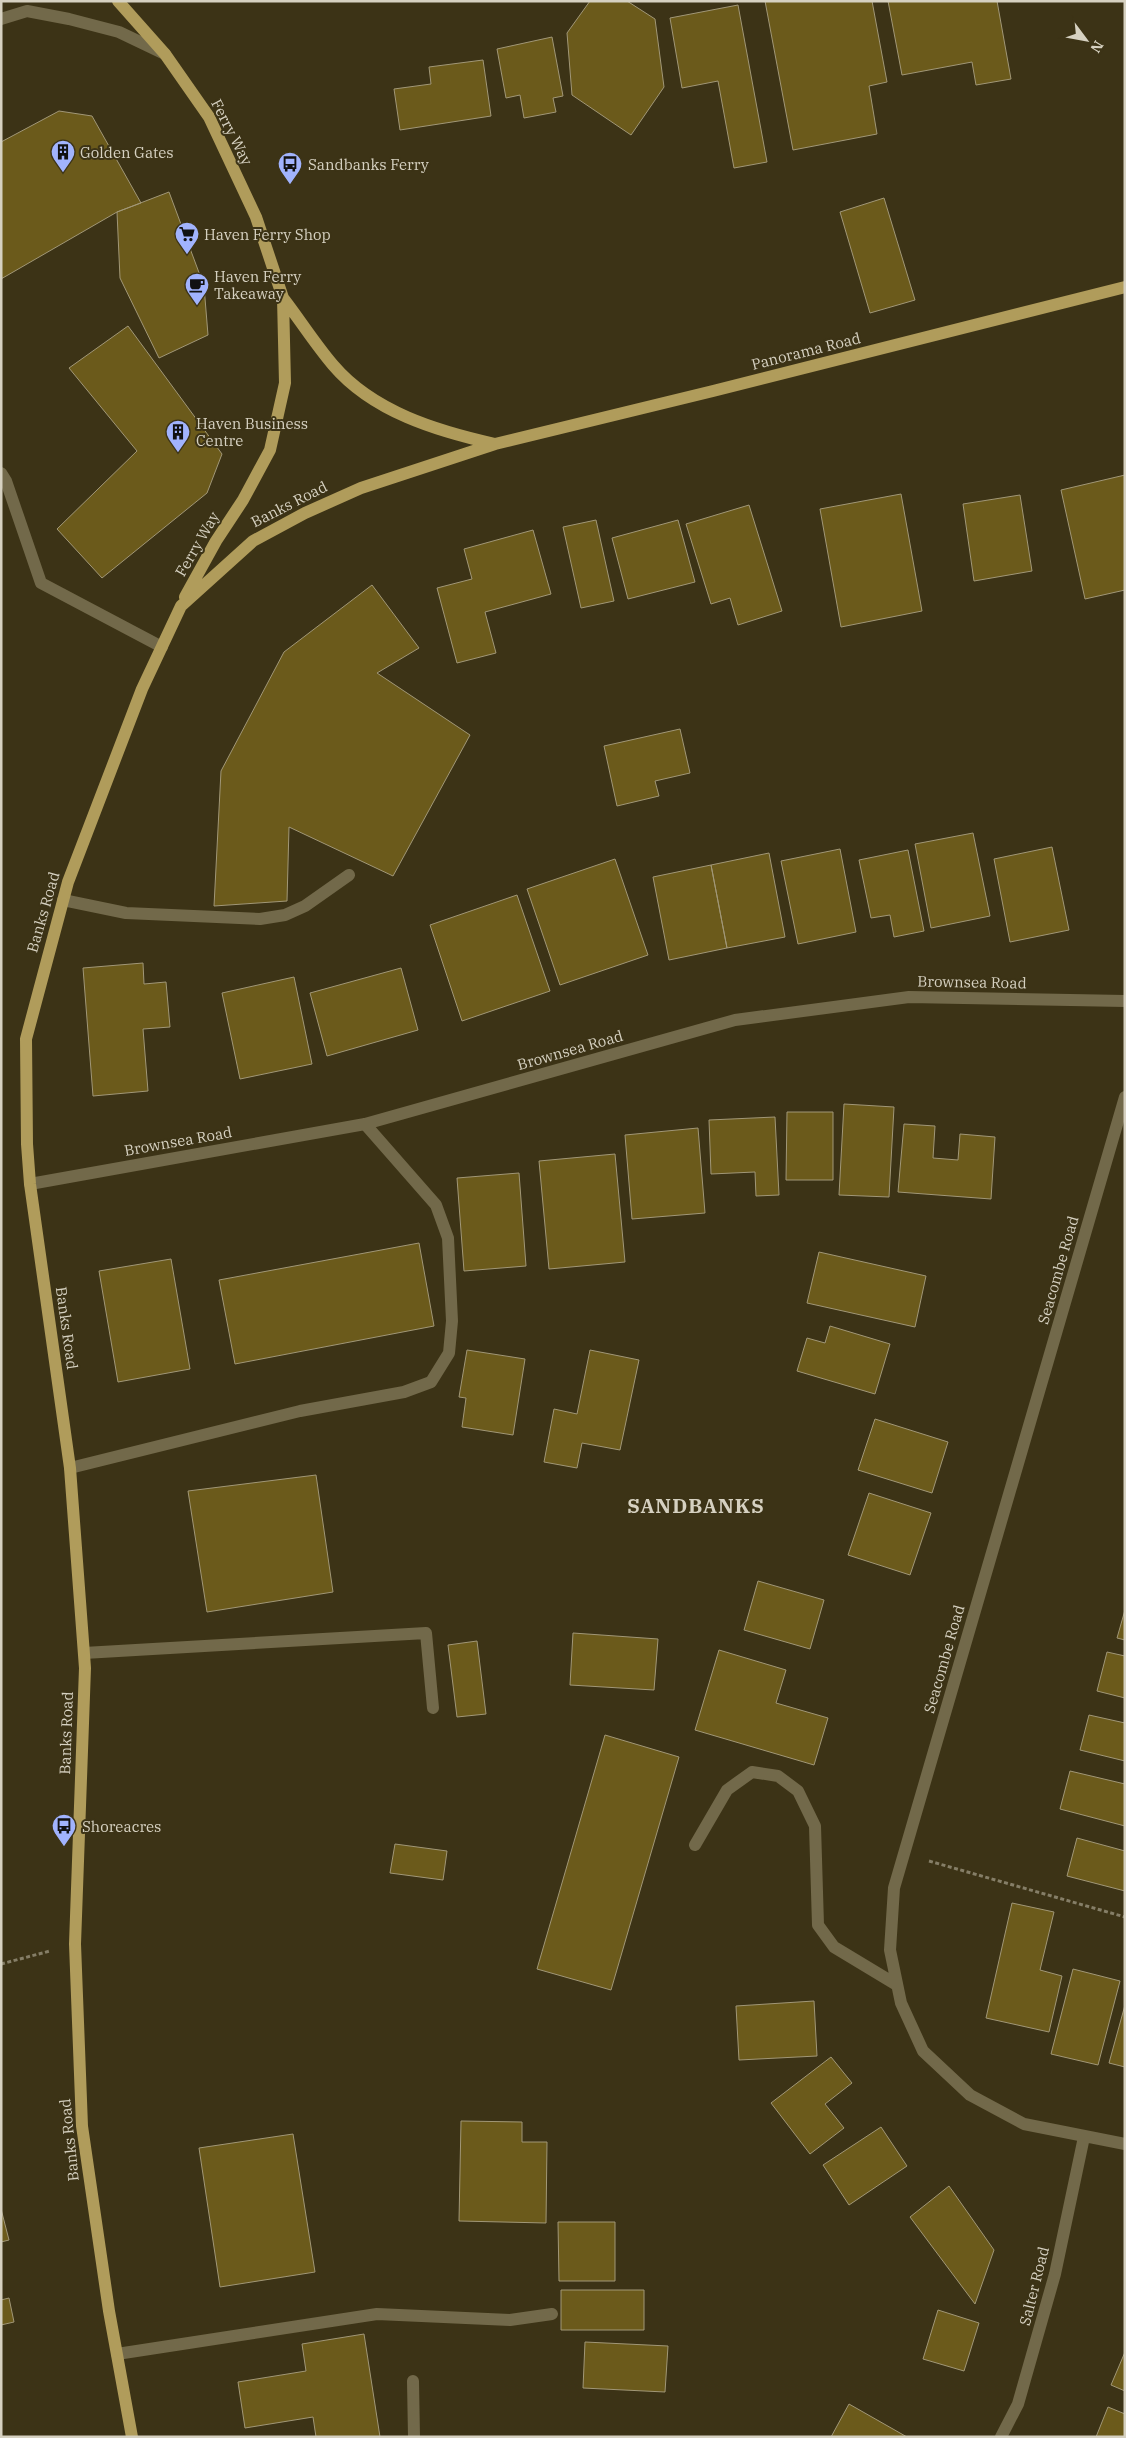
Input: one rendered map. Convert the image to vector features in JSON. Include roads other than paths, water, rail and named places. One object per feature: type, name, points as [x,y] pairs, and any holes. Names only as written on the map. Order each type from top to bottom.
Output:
[{"type":"main road","name":"Ferry Way","points":[[118,1],[165,54],[209,118],[256,217],[283,298],[285,383],[270,450],[243,500],[216,541],[180,606]]},
{"type":"main road","name":"Panorama Road","points":[[495,444],[1125,287]]},
{"type":"main road","name":"Ferry Way","points":[[283,298],[334,366],[362,393],[409,418],[450,434],[495,444]]},
{"type":"main road","name":"Banks Road","points":[[132,2437],[116,2354],[82,2126],[75,1944],[84,1654],[70,1468],[30,1184],[27,1144],[26,1038],[62,900],[107,774],[142,689],[180,606],[253,541],[305,513],[370,484],[495,444]]},
{"type":"street","points":[[1,19],[27,11],[69,19],[119,32],[165,54]]},
{"type":"street","points":[[1,473],[6,481],[41,583],[162,647]]},
{"type":"street","points":[[62,900],[126,912],[260,919],[285,915],[305,906],[349,875]]},
{"type":"street","name":"Brownsea Road","points":[[30,1184],[365,1124],[735,1020],[909,997],[1125,1001]]},
{"type":"street","name":"Seacombe Road","points":[[1125,1097],[894,1888],[890,1950],[901,2004],[923,2051],[970,2095],[1024,2124],[1125,2144]]},
{"type":"street","points":[[70,1468],[300,1411],[404,1392],[430,1382],[449,1353],[452,1321],[448,1238],[436,1205],[365,1124]]},
{"type":"street","points":[[84,1654],[426,1633],[433,1708]]},
{"type":"street","points":[[695,1845],[727,1790],[752,1772],[778,1776],[798,1791],[815,1826],[818,1925],[834,1948],[898,1985]]},
{"type":"street","name":"Salter Road","points":[[1001,2437],[1018,2404],[1056,2274],[1084,2137]]},
{"type":"street","points":[[116,2354],[377,2314],[510,2320],[552,2314]]},
{"type":"street","points":[[413,2381],[414,2437]]},
{"type":"place","name":"Golden Gates","points":[[63,173]]},
{"type":"place","name":"Sandbanks Ferry","points":[[290,185]]},
{"type":"place","name":"Haven Ferry Shop","points":[[187,255]]},
{"type":"place","name":"Haven Ferry Takeaway","points":[[197,306]]},
{"type":"place","name":"Haven Business Centre","points":[[178,453]]},
{"type":"place","name":"Shoreacres","points":[[64,1847]]},
{"type":"district","name":"SANDBANKS","points":[[696,1505]]}]
